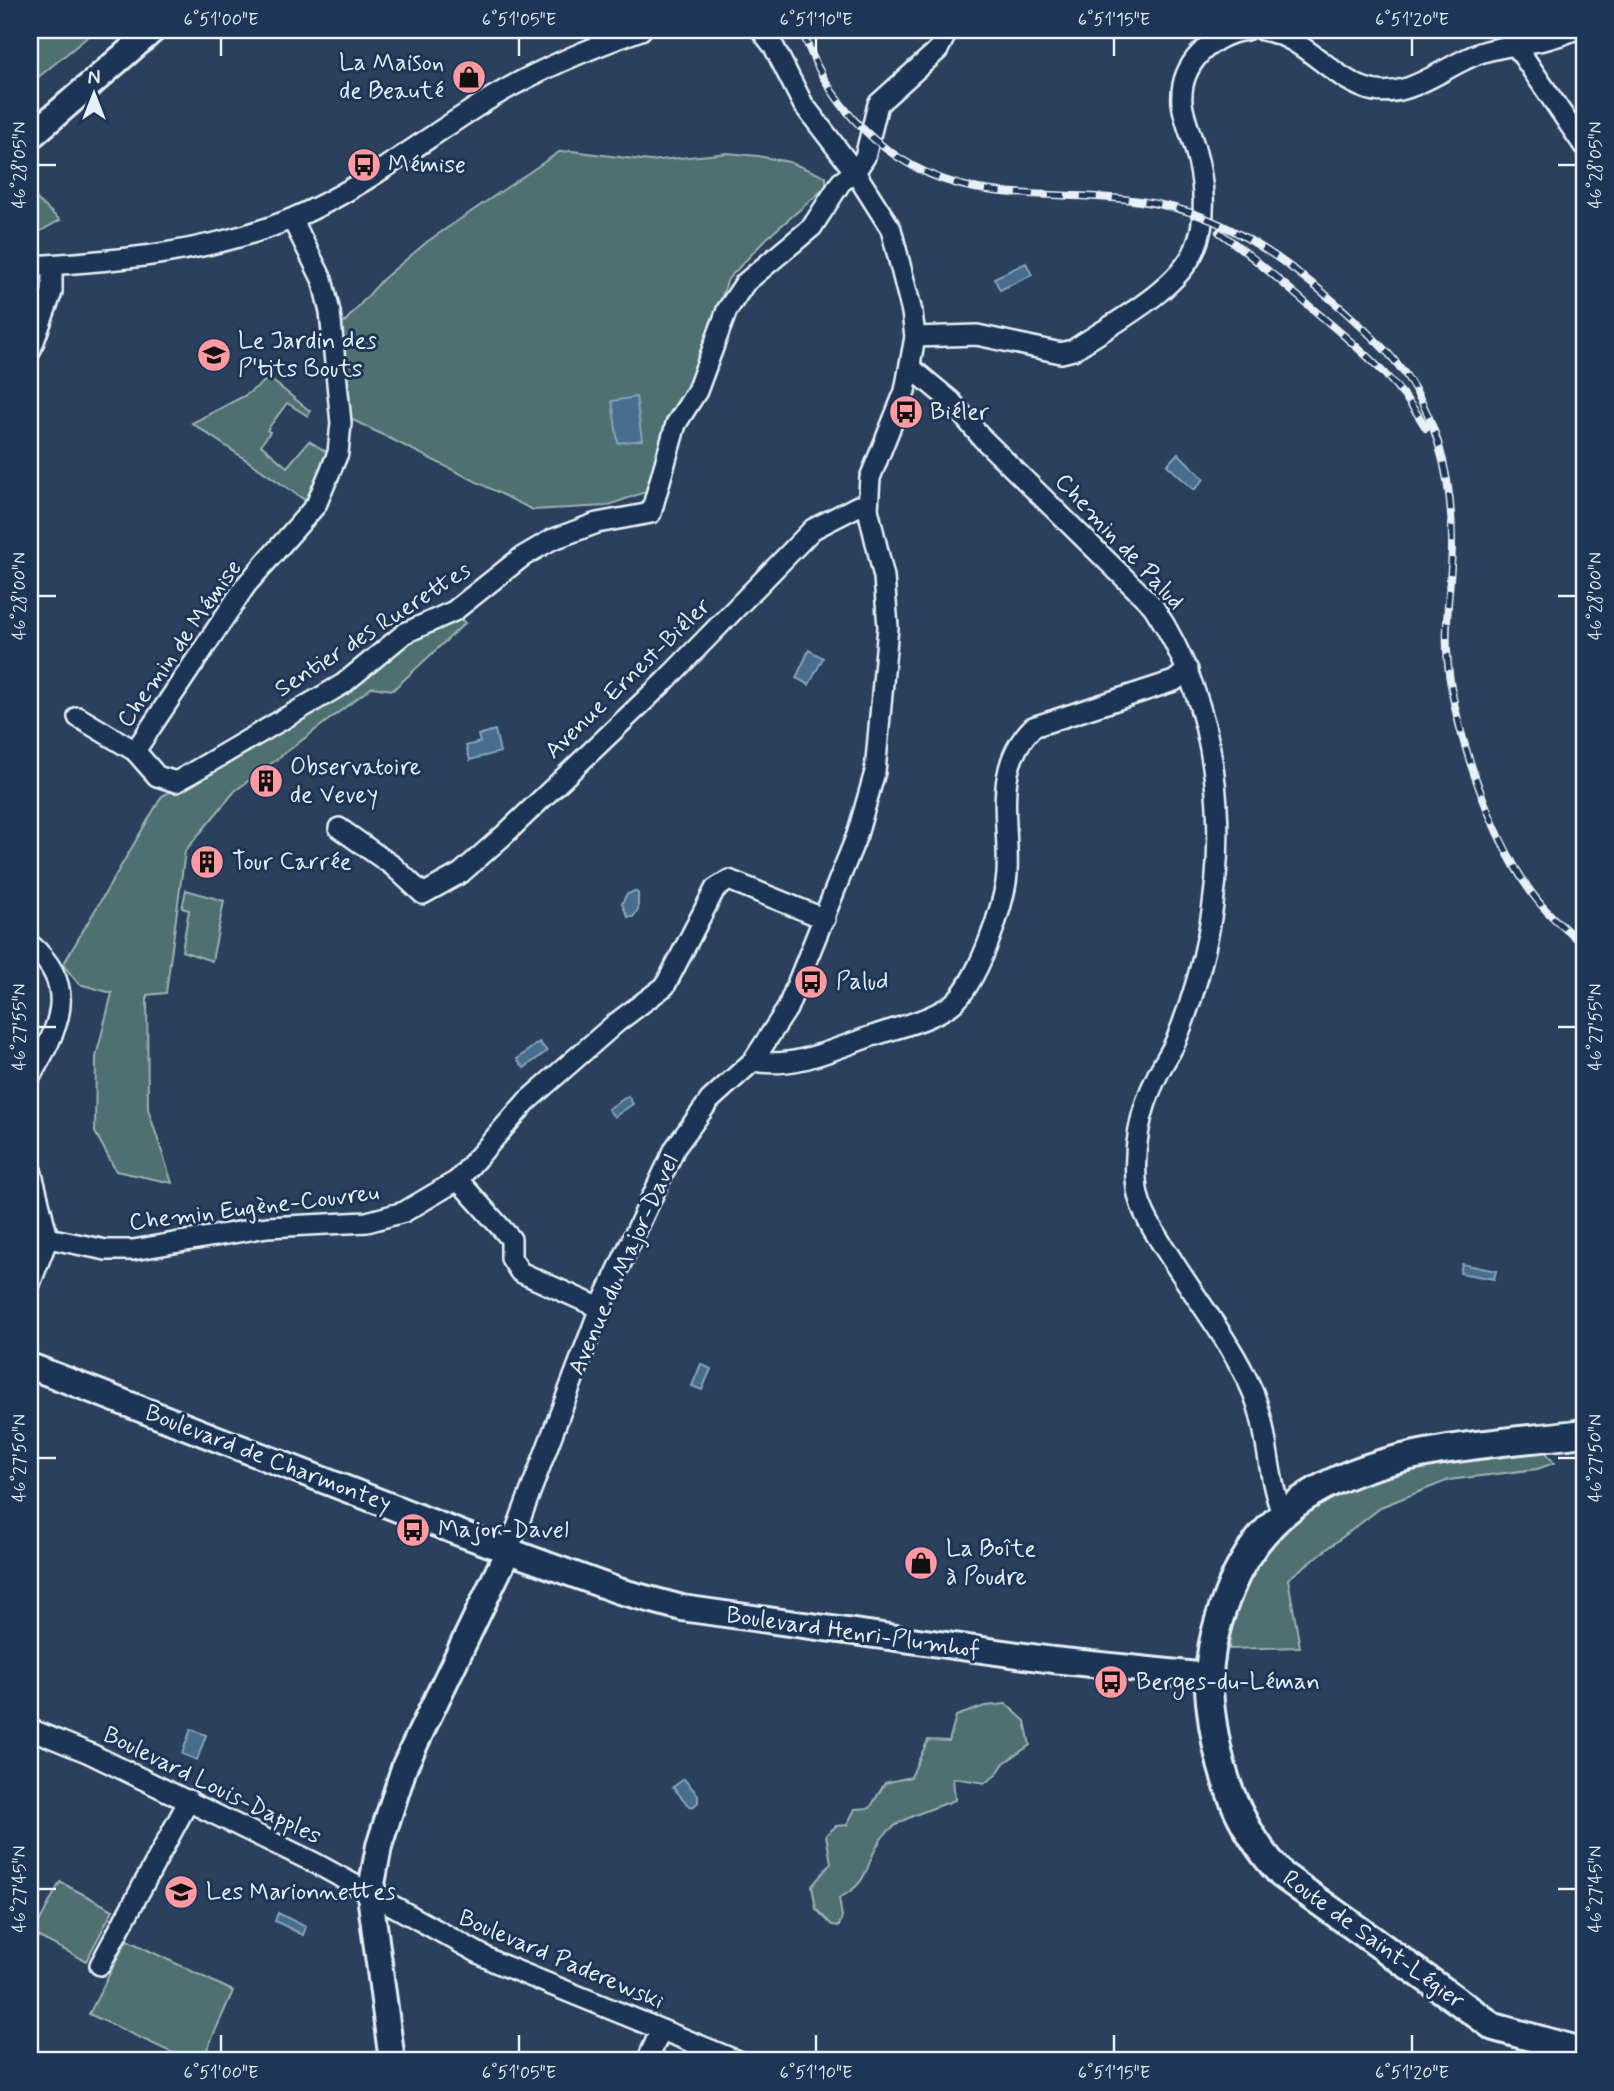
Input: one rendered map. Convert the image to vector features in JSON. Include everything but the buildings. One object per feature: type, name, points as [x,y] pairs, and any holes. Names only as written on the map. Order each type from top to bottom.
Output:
[{"type":"main road","name":"Route de Saint-Légier","points":[[1584,1433],[1451,1447],[1397,1457],[1345,1476],[1282,1513],[1259,1538],[1234,1577],[1215,1626],[1207,1676],[1213,1729],[1227,1788],[1254,1842],[1282,1875],[1494,2027],[1584,2052]]},
{"type":"street","points":[[30,137],[153,30]]},
{"type":"street","points":[[30,266],[172,251],[253,233],[292,219],[323,203],[494,96],[553,64],[641,30]]},
{"type":"street","name":"Avenue du Major-Davel","points":[[392,2061],[370,1895],[387,1814],[405,1765],[508,1550],[600,1308],[675,1148],[710,1100],[753,1061],[787,1009],[857,835],[875,772],[887,626],[884,577],[868,509],[870,478],[905,391],[915,337],[912,312],[891,229],[855,172],[803,104],[774,47],[761,30]]},
{"type":"street","points":[[855,172],[865,157],[878,104],[938,50],[948,30]]},
{"type":"street","points":[[915,337],[977,335],[1061,353],[1073,351],[1176,278],[1195,249],[1202,222],[1200,175],[1182,104],[1185,81],[1206,47],[1226,35],[1246,30]]},
{"type":"street","points":[[1262,30],[1289,39],[1350,81],[1379,91],[1414,85],[1514,38],[1574,30]]},
{"type":"street","points":[[1514,38],[1584,146]]},
{"type":"street","name":"Sentier des Ruerettes","points":[[176,782],[343,684],[405,633],[454,611],[522,557],[551,540],[597,523],[651,513],[676,424],[697,391],[727,310],[745,283],[813,227],[841,182],[855,172]]},
{"type":"street","name":"Chemin de Mémise","points":[[135,751],[246,585],[316,505],[338,453],[341,423],[330,312],[322,279],[292,219]]},
{"type":"street","points":[[30,352],[52,292],[52,265]]},
{"type":"street","name":"Chemin de Palud","points":[[911,367],[951,401],[982,438],[1153,606],[1175,640],[1188,670],[1209,744],[1216,797],[1215,899],[1208,936],[1187,1008],[1176,1040],[1148,1097],[1138,1132],[1137,1191],[1155,1233],[1228,1346],[1253,1391],[1273,1491],[1282,1513]]},
{"type":"street","name":"Avenue Ernest-Biéler","points":[[339,828],[393,866],[424,894],[461,873],[665,681],[813,529],[858,506],[868,509]]},
{"type":"street","points":[[753,1061],[768,1064],[803,1060],[931,1017],[954,1003],[981,963],[1007,877],[1006,771],[1022,738],[1033,727],[1142,693],[1174,681],[1188,670]]},
{"type":"street","name":"Chemin de Mémise","points":[[78,717],[135,751],[157,776],[176,782]]},
{"type":"street","name":"Chemin Eugène-Couvreu","points":[[48,1238],[106,1250],[133,1250],[267,1227],[367,1222],[404,1212],[458,1180],[527,1101],[616,1023],[665,986],[715,889],[729,880],[825,919]]},
{"type":"street","points":[[30,944],[55,974],[61,1013],[56,1032],[35,1056],[30,1077]]},
{"type":"street","points":[[30,1166],[48,1238],[30,1284]]},
{"type":"street","points":[[458,1180],[511,1239],[511,1258],[520,1272],[600,1308]]},
{"type":"street","name":"Boulevard de Charmontey","points":[[30,1366],[508,1550]]},
{"type":"street","name":"Boulevard Henri-Plumhof","points":[[508,1550],[619,1591],[682,1608],[1053,1660],[1207,1676]]},
{"type":"street","name":"Boulevard Louis-Dapples","points":[[30,1729],[189,1800],[315,1863],[370,1895]]},
{"type":"street","points":[[100,1965],[189,1800]]},
{"type":"street","name":"Boulevard Paderewski","points":[[370,1895],[495,1962],[738,2061]]},
{"type":"street","points":[[647,2061],[661,2030]]},
{"type":"green space","points":[[30,30],[96,30],[30,84]]},
{"type":"green space","points":[[572,151],[650,161],[728,153],[758,156],[789,162],[826,177],[826,187],[767,238],[728,279],[698,364],[674,412],[648,491],[606,506],[533,510],[349,418],[340,327],[383,279],[428,241],[559,152]]},
{"type":"green space","points":[[30,193],[60,220],[30,237]]},
{"type":"green space","points":[[269,378],[310,411],[308,416],[287,403],[267,430],[270,432],[261,445],[287,467],[309,441],[328,453],[318,481],[305,500],[192,423],[246,395]]},
{"type":"green space","points":[[456,615],[465,623],[393,690],[372,687],[235,791],[185,851],[166,993],[147,995],[148,1109],[172,1183],[116,1171],[95,1132],[96,1057],[112,993],[79,984],[63,965],[162,796],[259,744],[406,639]]},
{"type":"green space","points":[[186,890],[224,901],[212,961],[182,951],[189,910],[182,908]]},
{"type":"green space","points":[[1545,1451],[1554,1463],[1537,1469],[1449,1480],[1383,1506],[1288,1579],[1300,1647],[1229,1649],[1239,1598],[1250,1576],[1280,1536],[1320,1505],[1371,1476],[1396,1469],[1459,1458]]},
{"type":"green space","points":[[1006,1704],[1025,1721],[1030,1745],[1004,1763],[996,1775],[985,1783],[953,1778],[955,1800],[916,1815],[888,1831],[876,1847],[862,1879],[850,1892],[839,1898],[842,1917],[839,1926],[832,1925],[816,1909],[812,1886],[831,1863],[826,1835],[836,1826],[847,1825],[855,1809],[870,1808],[885,1783],[911,1777],[928,1740],[949,1741],[956,1716],[985,1706]]},
{"type":"green space","points":[[60,1882],[113,1910],[86,1961],[33,1934]]},
{"type":"green space","points":[[127,1940],[233,1991],[202,2061],[190,2061],[89,2014]]},
{"type":"water","points":[[1026,263],[1032,275],[1000,290],[994,278]]},
{"type":"water","points":[[636,397],[642,440],[618,443],[612,401]]},
{"type":"water","points":[[1178,453],[1204,479],[1194,490],[1167,465]]},
{"type":"water","points":[[809,650],[823,658],[809,685],[796,678]]},
{"type":"water","points":[[495,730],[500,752],[470,760],[466,746],[480,742],[478,735]]},
{"type":"water","points":[[634,891],[638,893],[638,910],[633,917],[628,917],[622,904],[626,895]]},
{"type":"water","points":[[539,1042],[547,1051],[524,1068],[517,1059]]},
{"type":"water","points":[[628,1096],[633,1104],[614,1117],[608,1109]]},
{"type":"water","points":[[1462,1264],[1496,1271],[1494,1279],[1460,1273]]},
{"type":"water","points":[[701,1364],[711,1369],[702,1390],[692,1386]]},
{"type":"water","points":[[191,1729],[206,1735],[197,1760],[182,1754]]},
{"type":"water","points":[[684,1779],[698,1795],[698,1802],[693,1807],[688,1805],[673,1787]]},
{"type":"water","points":[[278,1913],[306,1927],[303,1935],[275,1921]]},
{"type":"railway","points":[[802,30],[831,90],[851,116],[874,139],[900,158],[928,173],[959,184],[993,191],[1140,201],[1165,205],[1216,222],[1296,271],[1345,311],[1387,352],[1418,395],[1429,418],[1445,469],[1452,522],[1447,650],[1456,709],[1475,776],[1501,840],[1531,892],[1556,920],[1584,944]]},
{"type":"railway","points":[[1219,232],[1264,267],[1372,361],[1401,392],[1426,428]]},
{"type":"place","name":"La Maison de Beauté","points":[[469,77]]},
{"type":"place","name":"Mémise","points":[[364,165]]},
{"type":"place","name":"Le Jardin des P'tits Bouts","points":[[214,355]]},
{"type":"place","name":"Biéler","points":[[906,412]]},
{"type":"place","name":"Observatoire de Vevey","points":[[266,781]]},
{"type":"place","name":"Tour Carrée","points":[[207,862]]},
{"type":"place","name":"Palud","points":[[811,982]]},
{"type":"place","name":"Major-Davel","points":[[413,1530]]},
{"type":"place","name":"La Boîte à Poudre","points":[[921,1563]]},
{"type":"place","name":"Berges-du-Léman","points":[[1111,1682]]},
{"type":"place","name":"Les Marionnettes","points":[[181,1892]]}]
